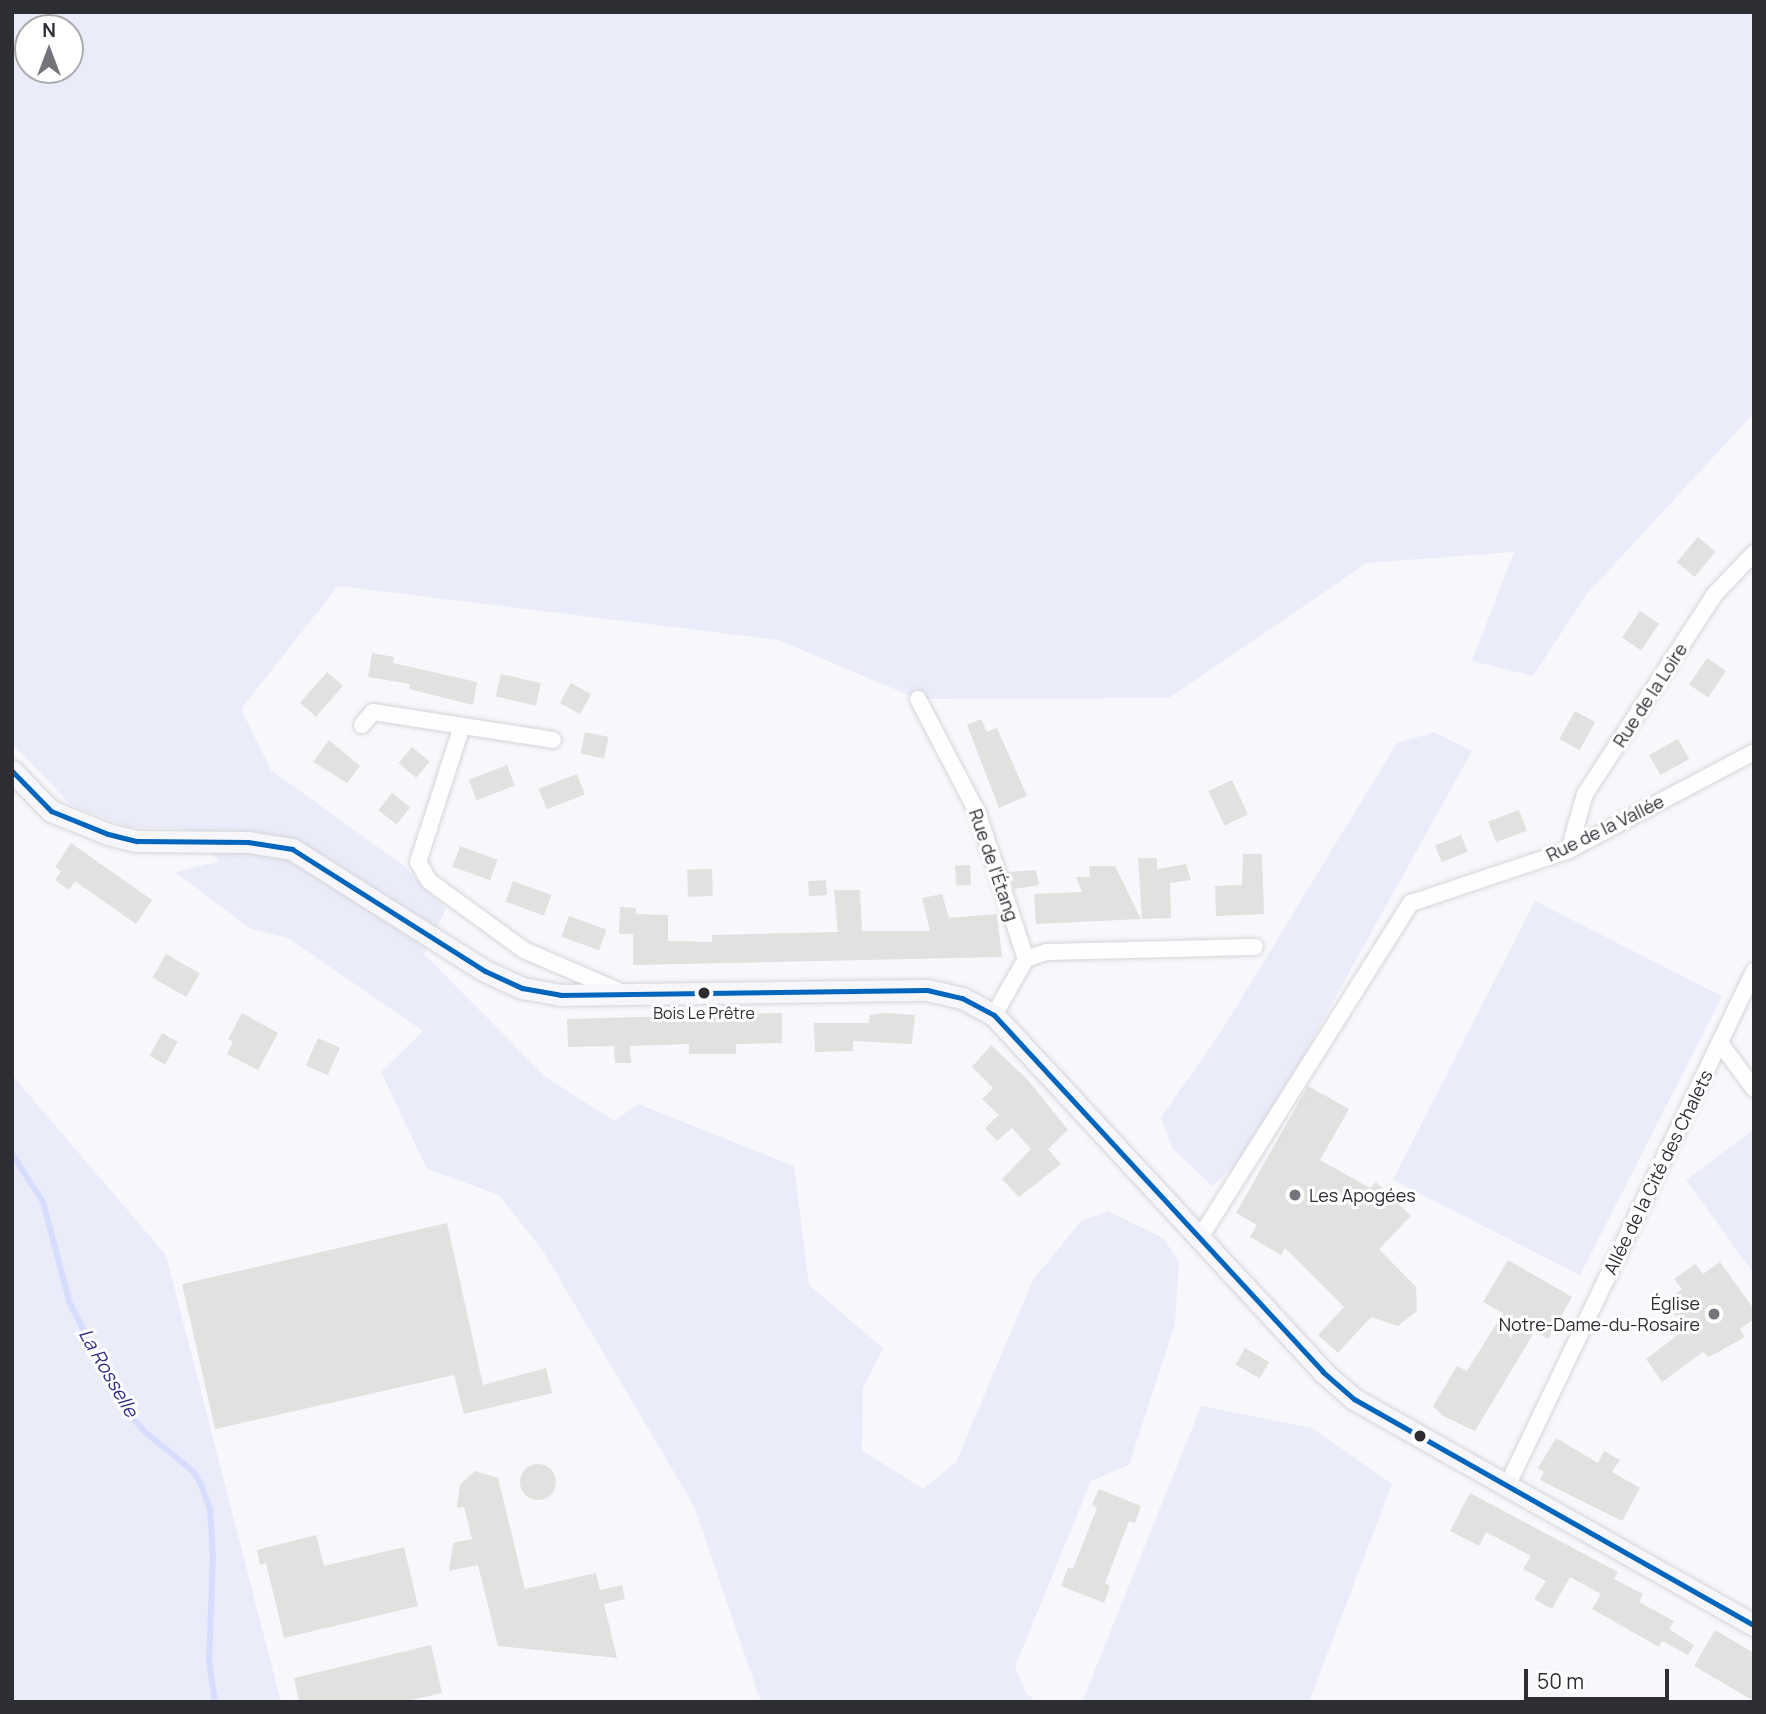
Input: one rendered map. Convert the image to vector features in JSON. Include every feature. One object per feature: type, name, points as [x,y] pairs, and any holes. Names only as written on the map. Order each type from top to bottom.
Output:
[{"type":"main road","points":[[12,771],[51,811],[108,834],[137,841],[248,842],[292,849],[485,971],[522,988],[560,995],[927,990],[962,998],[994,1015],[1201,1236],[1323,1372],[1354,1399],[1754,1625]]},
{"type":"street","name":"Rue de la Loire","points":[[1569,850],[1585,794],[1714,595],[1754,553]]},
{"type":"street","name":"Rue de l'Étang","points":[[918,699],[978,814],[1026,959]]},
{"type":"street","points":[[362,725],[373,712],[461,729],[553,740]]},
{"type":"street","points":[[461,729],[418,862],[429,881],[524,950],[623,993]]},
{"type":"street","name":"Rue de la Vallée","points":[[1201,1236],[1411,903],[1569,850],[1754,752]]},
{"type":"street","points":[[994,1015],[1026,959],[1046,952],[1255,947]]},
{"type":"street","name":"Allée de la Cité des Chalets","points":[[1507,1486],[1754,971]]},
{"type":"street","points":[[1720,1043],[1754,1089]]},
{"type":"shaded area","points":[[12,12],[1754,12],[1754,413],[1587,594],[1533,676],[1472,661],[1514,552],[1367,563],[1169,698],[918,699],[778,640],[338,586],[241,709],[271,770],[404,866],[446,909],[424,954],[546,1077],[614,1121],[638,1104],[794,1166],[809,1285],[883,1348],[863,1388],[862,1450],[923,1489],[956,1462],[1033,1280],[1081,1221],[1108,1211],[1163,1238],[1179,1261],[1175,1324],[1129,1465],[1091,1481],[1015,1667],[1026,1693],[1037,1702],[761,1702],[694,1506],[543,1251],[499,1195],[427,1169],[381,1072],[423,1031],[288,938],[251,929],[175,872],[220,861],[187,829],[129,827],[71,805],[12,744]]},
{"type":"shaded area","points":[[1434,732],[1472,751],[1248,1155],[1212,1186],[1172,1148],[1161,1117],[1219,1035],[1397,743]]},
{"type":"shaded area","points":[[1535,901],[1722,996],[1580,1275],[1393,1180]]},
{"type":"shaded area","points":[[12,1075],[166,1255],[281,1702],[12,1702]]},
{"type":"shaded area","points":[[1754,1129],[1754,1274],[1686,1180]]},
{"type":"shaded area","points":[[1201,1406],[1312,1428],[1392,1484],[1309,1702],[1082,1702]]},
{"type":"building","points":[[1698,537],[1716,552],[1694,577],[1677,562]]},
{"type":"building","points":[[1640,611],[1659,624],[1641,650],[1622,638]]},
{"type":"building","points":[[372,653],[394,657],[393,663],[477,682],[473,705],[409,689],[410,684],[368,677]]},
{"type":"building","points":[[1707,658],[1726,671],[1708,697],[1689,685]]},
{"type":"building","points":[[327,672],[343,686],[316,717],[300,703]]},
{"type":"building","points":[[501,674],[541,683],[536,706],[496,696]]},
{"type":"building","points":[[571,683],[591,694],[580,714],[560,703]]},
{"type":"building","points":[[1575,711],[1595,722],[1580,750],[1559,739]]},
{"type":"building","points":[[981,719],[987,732],[997,728],[1027,796],[999,808],[967,725]]},
{"type":"building","points":[[585,732],[608,737],[604,759],[580,754]]},
{"type":"building","points":[[1678,739],[1689,759],[1660,775],[1649,755]]},
{"type":"building","points":[[329,740],[360,766],[347,783],[313,762]]},
{"type":"building","points":[[412,747],[430,762],[416,778],[399,763]]},
{"type":"building","points":[[507,765],[515,786],[477,800],[469,780]]},
{"type":"building","points":[[577,774],[585,795],[547,809],[539,789]]},
{"type":"building","points":[[1232,780],[1248,814],[1224,825],[1208,791]]},
{"type":"building","points":[[392,793],[410,807],[397,824],[378,810]]},
{"type":"building","points":[[1519,810],[1527,831],[1496,842],[1488,822]]},
{"type":"building","points":[[1461,835],[1468,852],[1442,862],[1435,845]]},
{"type":"building","points":[[71,843],[152,900],[136,924],[75,881],[69,890],[55,880],[61,871],[55,867]]},
{"type":"building","points":[[460,846],[498,860],[490,880],[452,867]]},
{"type":"building","points":[[1243,854],[1262,854],[1264,914],[1216,916],[1215,886],[1242,885]]},
{"type":"building","points":[[1138,858],[1157,858],[1157,869],[1186,864],[1191,880],[1170,883],[1171,918],[1142,919]]},
{"type":"building","points":[[970,865],[971,885],[956,886],[955,866]]},
{"type":"building","points":[[1089,866],[1115,866],[1141,919],[1036,924],[1034,894],[1082,892],[1076,877],[1090,877]]},
{"type":"building","points":[[712,869],[713,896],[688,897],[687,870]]},
{"type":"building","points":[[1036,870],[1039,885],[1014,889],[1008,872]]},
{"type":"building","points":[[826,880],[827,895],[809,896],[808,881]]},
{"type":"building","points":[[513,881],[552,895],[544,916],[505,902]]},
{"type":"building","points":[[834,890],[860,890],[862,931],[930,931],[922,898],[942,894],[949,918],[997,914],[1002,957],[633,965],[633,934],[619,934],[620,907],[636,908],[636,914],[668,915],[668,941],[712,942],[712,935],[838,932]]},
{"type":"building","points":[[569,916],[607,930],[599,950],[561,937]]},
{"type":"building","points":[[166,954],[200,974],[186,997],[152,977]]},
{"type":"building","points":[[242,1013],[278,1033],[258,1070],[227,1054],[233,1042],[228,1039]]},
{"type":"building","points":[[782,1013],[782,1043],[736,1044],[736,1054],[689,1054],[689,1044],[630,1046],[631,1063],[615,1063],[614,1046],[568,1047],[567,1019]]},
{"type":"building","points":[[870,1015],[915,1015],[912,1044],[853,1041],[853,1051],[815,1052],[814,1023],[869,1023]]},
{"type":"building","points":[[162,1033],[178,1042],[165,1064],[149,1056]]},
{"type":"building","points":[[318,1038],[340,1048],[328,1075],[306,1065]]},
{"type":"building","points":[[991,1045],[1027,1079],[1068,1130],[1048,1149],[1061,1164],[1019,1197],[1002,1179],[1031,1149],[1012,1128],[997,1141],[985,1128],[999,1115],[982,1099],[993,1088],[972,1067]]},
{"type":"building","name":"Les Apogées","points":[[1308,1086],[1349,1109],[1320,1160],[1370,1188],[1376,1182],[1411,1216],[1379,1249],[1416,1287],[1417,1311],[1398,1326],[1371,1317],[1338,1353],[1318,1335],[1344,1307],[1285,1248],[1281,1255],[1250,1237],[1257,1225],[1236,1213]]},
{"type":"building","points":[[447,1223],[483,1385],[546,1368],[552,1393],[464,1414],[454,1375],[215,1429],[182,1284]]},
{"type":"building","points":[[1508,1260],[1572,1297],[1548,1339],[1535,1331],[1475,1431],[1443,1416],[1433,1406],[1457,1366],[1467,1371],[1503,1313],[1483,1302]]},
{"type":"building","name":"Église Notre-Dame-du-Rosaire","points":[[1720,1262],[1754,1309],[1754,1319],[1740,1329],[1745,1337],[1709,1357],[1703,1352],[1662,1382],[1646,1359],[1686,1329],[1665,1302],[1682,1289],[1674,1279],[1695,1264],[1703,1274]]},
{"type":"building","points":[[1245,1348],[1269,1362],[1260,1378],[1236,1364]]},
{"type":"building","points":[[1556,1438],[1598,1463],[1604,1451],[1620,1460],[1612,1472],[1640,1488],[1622,1521],[1540,1480],[1544,1472],[1538,1468]]},
{"type":"building","points":[[538,1464],[551,1469],[556,1482],[551,1495],[538,1500],[525,1495],[520,1482],[525,1469]]},
{"type":"building","points":[[475,1471],[498,1478],[525,1589],[596,1573],[600,1590],[622,1585],[625,1599],[604,1604],[617,1658],[498,1646],[478,1565],[449,1571],[453,1543],[472,1539],[464,1507],[457,1508],[460,1485]]},
{"type":"building","points":[[1099,1489],[1141,1506],[1135,1523],[1129,1521],[1105,1583],[1110,1586],[1104,1603],[1061,1586],[1068,1567],[1073,1569],[1097,1508],[1092,1505]]},
{"type":"building","points":[[1470,1493],[1618,1572],[1614,1579],[1643,1594],[1639,1602],[1674,1621],[1669,1629],[1694,1645],[1688,1655],[1662,1641],[1659,1647],[1592,1609],[1601,1594],[1570,1577],[1552,1609],[1534,1599],[1546,1581],[1523,1569],[1531,1556],[1486,1532],[1479,1546],[1450,1531]]},
{"type":"building","points":[[316,1535],[324,1566],[404,1547],[418,1606],[284,1638],[266,1563],[260,1565],[257,1550]]},
{"type":"building","points":[[1715,1630],[1754,1653],[1754,1701],[1694,1666]]},
{"type":"building","points":[[431,1645],[442,1693],[402,1702],[299,1702],[294,1678]]},
{"type":"waterway","name":"La Rosselle","points":[[12,1154],[43,1202],[70,1304],[125,1409],[145,1432],[194,1472],[210,1509],[213,1557],[209,1662],[215,1702]]},
{"type":"transit line","points":[[12,771],[51,811],[108,834],[137,841],[248,842],[292,849],[485,971],[522,988],[560,995],[927,990],[962,998],[994,1015],[1323,1372],[1354,1399],[1754,1625]]},
{"type":"place","name":"Bois Le Prêtre","points":[[704,993]]},
{"type":"place","name":"Les Apogées","points":[[1295,1195]]},
{"type":"place","name":"Église Notre-Dame-du-Rosaire","points":[[1714,1314]]}]
